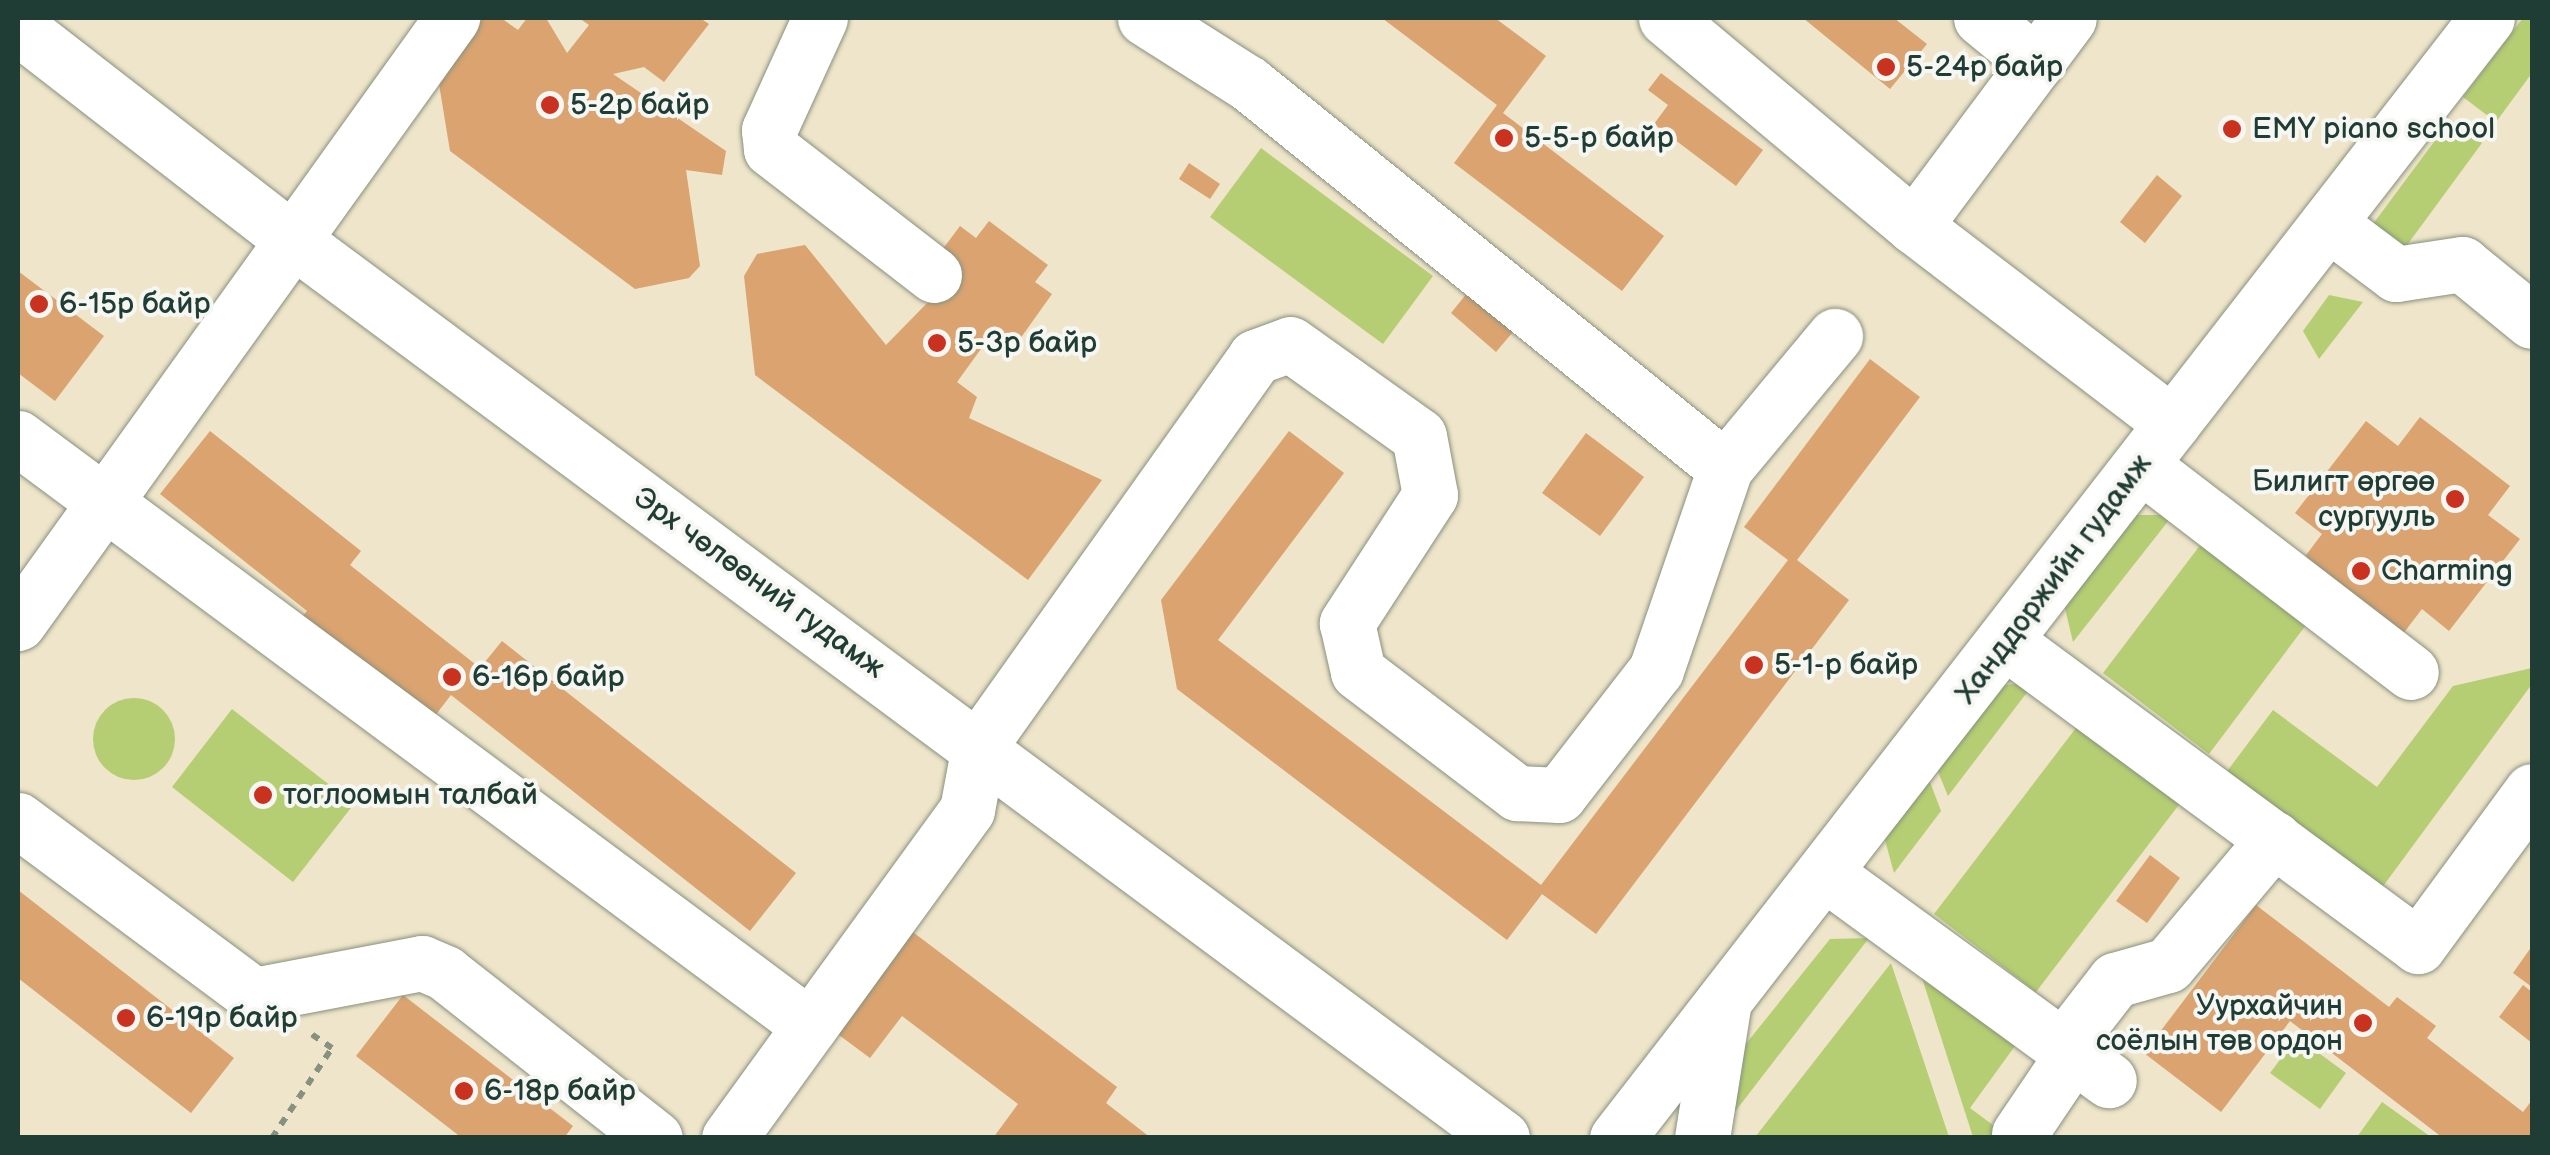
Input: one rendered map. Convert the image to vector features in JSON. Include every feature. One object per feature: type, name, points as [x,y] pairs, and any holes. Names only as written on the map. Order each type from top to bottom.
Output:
[{"type":"main road","points":[[18,623],[452,18]]},
{"type":"main road","points":[[820,18],[769,130],[771,149],[934,274]]},
{"type":"main road","points":[[1145,18],[1248,83],[1726,468]]},
{"type":"main road","points":[[1666,18],[1914,226],[2411,672]]},
{"type":"main road","points":[[1981,18],[2036,62]]},
{"type":"main road","points":[[1914,226],[2069,18]]},
{"type":"main road","name":"Ханддоржийн гудамж","points":[[1617,1138],[1726,993],[1826,874],[2487,18]]},
{"type":"main road","name":"Эрх чөлөөний гудамж","points":[[18,27],[294,240],[1502,1138]]},
{"type":"main road","points":[[2328,223],[2396,274],[2462,264],[2532,320]]},
{"type":"main road","points":[[729,1138],[967,810],[979,746],[1255,357],[1290,344],[1419,436],[1430,495],[1348,623],[1358,672],[1517,793],[1558,794],[1656,670],[1726,468],[1834,336]]},
{"type":"main road","points":[[18,438],[810,1026]]},
{"type":"main road","points":[[2006,642],[2418,946],[2532,791]]},
{"type":"main road","points":[[18,820],[254,996],[422,963],[445,973],[656,1138]]},
{"type":"main road","points":[[2019,1134],[2082,1061],[2115,980],[2168,965],[2274,840]]},
{"type":"main road","points":[[1826,874],[2082,1061]]},
{"type":"main road","points":[[1702,1138],[1726,993]]},
{"type":"path","points":[[254,996],[332,1048],[272,1138]]},
{"type":"green space","points":[[2523,18],[2532,18],[2532,73],[2496,122],[2463,97]]},
{"type":"green space","points":[[2451,119],[2482,143],[2402,252],[2370,228]]},
{"type":"green space","points":[[1261,148],[1433,276],[1383,344],[1210,217]]},
{"type":"green space","points":[[2329,295],[2363,302],[2319,359],[2303,331]]},
{"type":"green space","points":[[2127,515],[2173,515],[2073,642],[2063,600]]},
{"type":"green space","points":[[2214,527],[2306,625],[2209,754],[2103,673]]},
{"type":"green space","points":[[2532,668],[2532,684],[2381,889],[2225,774],[2273,710],[2377,787],[2453,686]]},
{"type":"green space","points":[[2035,682],[1948,796],[1934,762],[1994,686]]},
{"type":"green space","points":[[126,698],[142,698],[168,716],[175,739],[172,755],[163,768],[142,780],[126,780],[100,762],[93,747],[93,731],[111,705]]},
{"type":"green space","name":"тоглоомын талбай","points":[[232,709],[354,804],[293,882],[172,787]]},
{"type":"green space","points":[[2079,724],[2181,802],[2036,992],[1934,914]]},
{"type":"green space","points":[[1927,774],[1941,811],[1894,873],[1883,833]]},
{"type":"green space","points":[[1869,938],[1734,1113],[1729,1065],[1830,939]]},
{"type":"green space","points":[[1891,963],[1949,1137],[1756,1136]]},
{"type":"green space","points":[[1922,978],[2015,1046],[1970,1108],[2009,1137],[1973,1137]]},
{"type":"green space","points":[[2297,1037],[2346,1073],[2320,1109],[2270,1073]]},
{"type":"green space","points":[[2382,1102],[2431,1137],[2357,1137]]},
{"type":"building","points":[[483,18],[501,18],[518,30],[527,18],[546,18],[567,53],[589,25],[579,18],[700,18],[709,24],[664,82],[644,67],[613,74],[726,151],[722,175],[686,170],[700,266],[689,278],[635,289],[450,151],[438,78]]},
{"type":"building","name":"5-5-р байр","points":[[1382,18],[1495,18],[1546,56],[1503,113],[1664,236],[1622,291],[1454,163],[1497,105]]},
{"type":"building","name":"5-24р байр","points":[[1803,18],[1894,18],[1927,44],[1890,89]]},
{"type":"building","points":[[1661,73],[1763,150],[1736,186],[1654,124],[1668,105],[1648,90]]},
{"type":"building","points":[[1189,163],[1220,184],[1210,199],[1179,179]]},
{"type":"building","points":[[2157,175],[2182,196],[2145,243],[2120,222]]},
{"type":"building","points":[[989,221],[1048,265],[1035,282],[1052,294],[1007,357],[986,342],[957,382],[977,397],[969,418],[1102,480],[1028,580],[755,375],[744,276],[757,254],[805,245],[886,345],[935,295],[918,282],[960,226],[976,238]]},
{"type":"building","name":"6-15р байр","points":[[18,271],[104,336],[55,401],[18,373]]},
{"type":"building","points":[[1476,282],[1523,320],[1496,352],[1451,313]]},
{"type":"building","name":"5-1-р байр","points":[[1870,359],[1920,397],[1797,560],[1849,600],[1596,934],[1542,894],[1507,940],[1177,689],[1161,600],[1289,431],[1344,473],[1218,640],[1541,885],[1788,560],[1744,527]]},
{"type":"building","points":[[2420,417],[2510,486],[2488,515],[2520,539],[2449,631],[2422,609],[2396,643],[2297,567],[2322,534],[2295,513],[2366,421],[2398,446]]},
{"type":"building","name":"6-16р байр","points":[[210,431],[361,551],[350,565],[480,668],[502,641],[796,873],[750,931],[451,695],[424,730],[294,627],[307,611],[160,494]]},
{"type":"building","points":[[1586,433],[1644,477],[1600,536],[1542,493]]},
{"type":"building","points":[[2150,855],[2180,878],[2147,923],[2116,901]]},
{"type":"building","name":"6-19р байр","points":[[18,890],[234,1058],[191,1113],[18,978]]},
{"type":"building","name":"Уурхайчин соёлын төв ордон","points":[[2256,905],[2389,1007],[2397,997],[2436,1026],[2427,1038],[2523,1112],[2532,1100],[2532,1138],[2443,1138],[2290,1021],[2221,1112],[2144,1053]]},
{"type":"building","points":[[897,920],[1117,1087],[1106,1103],[1151,1138],[993,1138],[1018,1104],[902,1016],[870,1058],[820,1021]]},
{"type":"building","points":[[2532,946],[2532,987],[2513,973]]},
{"type":"building","points":[[2523,985],[2532,992],[2532,1043],[2499,1017]]},
{"type":"building","name":"6-18р байр","points":[[403,995],[573,1126],[564,1138],[462,1138],[356,1056]]},
{"type":"place","name":"5-24р байр","points":[[1886,67]]},
{"type":"place","name":"5-2р байр","points":[[550,105]]},
{"type":"place","name":"EMY piano school","points":[[2232,129]]},
{"type":"place","name":"5-5-р байр","points":[[1504,138]]},
{"type":"place","name":"6-15р байр","points":[[39,304]]},
{"type":"place","name":"5-3р байр","points":[[937,343]]},
{"type":"place","name":"Билигт өргөө сургууль","points":[[2455,499]]},
{"type":"place","name":"Charming","points":[[2361,571]]},
{"type":"place","name":"5-1-р байр","points":[[1754,665]]},
{"type":"place","name":"6-16р байр","points":[[452,677]]},
{"type":"place","name":"тоглоомын талбай","points":[[263,795]]},
{"type":"place","name":"6-19р байр","points":[[126,1018]]},
{"type":"place","name":"Уурхайчин соёлын төв ордон","points":[[2363,1023]]},
{"type":"place","name":"6-18р байр","points":[[464,1091]]}]
